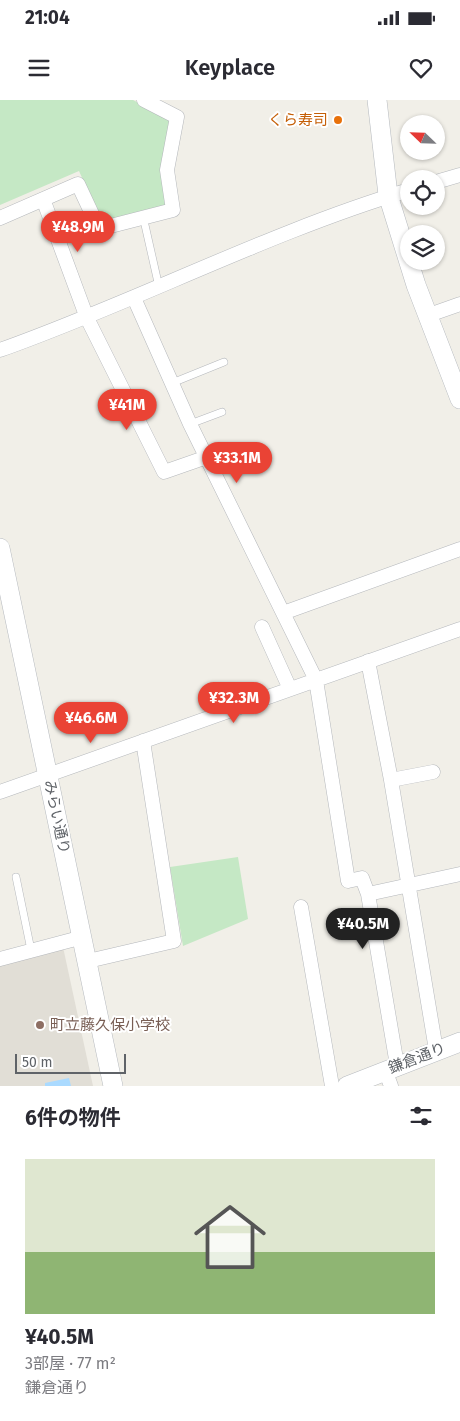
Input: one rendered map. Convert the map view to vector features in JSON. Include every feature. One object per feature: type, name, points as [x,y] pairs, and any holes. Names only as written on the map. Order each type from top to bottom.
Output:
[{"type":"street","points":[[0,218],[78,184],[99,229],[173,210],[167,170],[177,117],[144,100]]},
{"type":"street","points":[[377,100],[388,195],[403,246],[460,399]]},
{"type":"street","points":[[445,179],[460,175]]},
{"type":"street","points":[[0,350],[87,318],[306,226],[400,192]]},
{"type":"street","points":[[43,199],[87,318],[164,472],[207,457]]},
{"type":"street","points":[[134,298],[190,424],[316,680],[348,880],[362,878],[368,894],[391,1074]]},
{"type":"street","points":[[429,316],[460,304]]},
{"type":"street","points":[[283,613],[460,549]]},
{"type":"street","name":"みらい通り","points":[[1,554],[113,1086]]},
{"type":"street","points":[[262,627],[290,689]]},
{"type":"street","points":[[0,792],[460,629]]},
{"type":"street","points":[[368,661],[391,780],[436,1050]]},
{"type":"street","points":[[88,961],[174,941],[143,742]]},
{"type":"street","points":[[391,780],[433,772]]},
{"type":"street","points":[[368,894],[460,874]]},
{"type":"street","points":[[301,907],[332,1086]]},
{"type":"street","points":[[0,959],[83,937]]},
{"type":"street","name":"鎌倉通り","points":[[347,1086],[391,1074],[436,1050],[460,1043]]},
{"type":"lane","points":[[145,225],[159,288]]},
{"type":"lane","points":[[172,382],[224,362]]},
{"type":"lane","points":[[190,424],[222,412]]},
{"type":"lane","points":[[16,877],[32,950]]},
{"type":"shaded area","name":"町立藤久保小学校","points":[[63,947],[93,1086],[0,1086],[0,964]]},
{"type":"green space","points":[[0,100],[133,100],[169,119],[172,124],[167,201],[164,207],[107,222],[101,219],[79,171],[0,205]]},
{"type":"green space","points":[[238,857],[248,919],[183,946],[170,867]]},
{"type":"water","points":[[69,1078],[71,1086],[45,1086],[45,1083]]},
{"type":"place","name":"くら寿司","points":[[338,120]]},
{"type":"place","name":"町立藤久保小学校","points":[[40,1025]]}]
